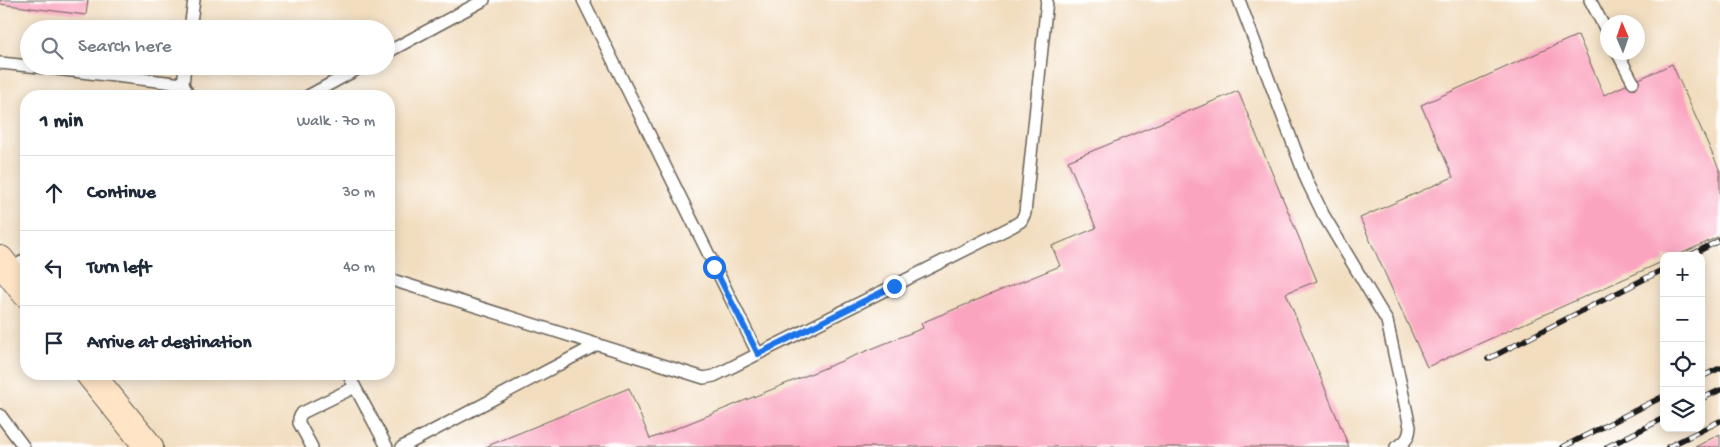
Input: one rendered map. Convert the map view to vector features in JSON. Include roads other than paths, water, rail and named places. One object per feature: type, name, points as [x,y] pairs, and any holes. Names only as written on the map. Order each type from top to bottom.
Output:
[{"type":"main road","points":[[9,267],[20,284]]},
{"type":"main road","points":[[95,380],[149,447]]},
{"type":"lane","points":[[191,20],[194,0]]},
{"type":"lane","points":[[395,49],[484,0]]},
{"type":"lane","points":[[583,0],[758,354]]},
{"type":"lane","points":[[395,281],[704,378],[714,376],[1021,221],[1025,213],[1047,0]]},
{"type":"lane","points":[[1239,0],[1307,181],[1323,214],[1387,321],[1410,427],[1409,436],[1404,443],[1396,447]]},
{"type":"lane","points":[[1590,0],[1600,19]]},
{"type":"lane","points":[[1622,60],[1633,82]]},
{"type":"lane","points":[[0,63],[20,65]]},
{"type":"lane","points":[[106,75],[183,84]]},
{"type":"lane","points":[[184,75],[183,84],[186,90]]},
{"type":"lane","points":[[319,90],[346,75]]},
{"type":"lane","points":[[402,447],[598,344]]},
{"type":"lane","points":[[351,380],[387,447]]},
{"type":"lane","points":[[312,447],[299,422],[302,413],[355,387]]},
{"type":"lane","points":[[1,418],[24,447]]},
{"type":"railway","points":[[1697,252],[1720,240]]},
{"type":"railway","points":[[1488,359],[1660,271]]},
{"type":"railway","points":[[1705,375],[1720,368]]},
{"type":"railway","points":[[1705,397],[1720,390]]},
{"type":"railway","points":[[1563,447],[1660,398]]},
{"type":"railway","points":[[1607,447],[1660,420]]},
{"type":"railway","points":[[1668,447],[1720,421]]}]
